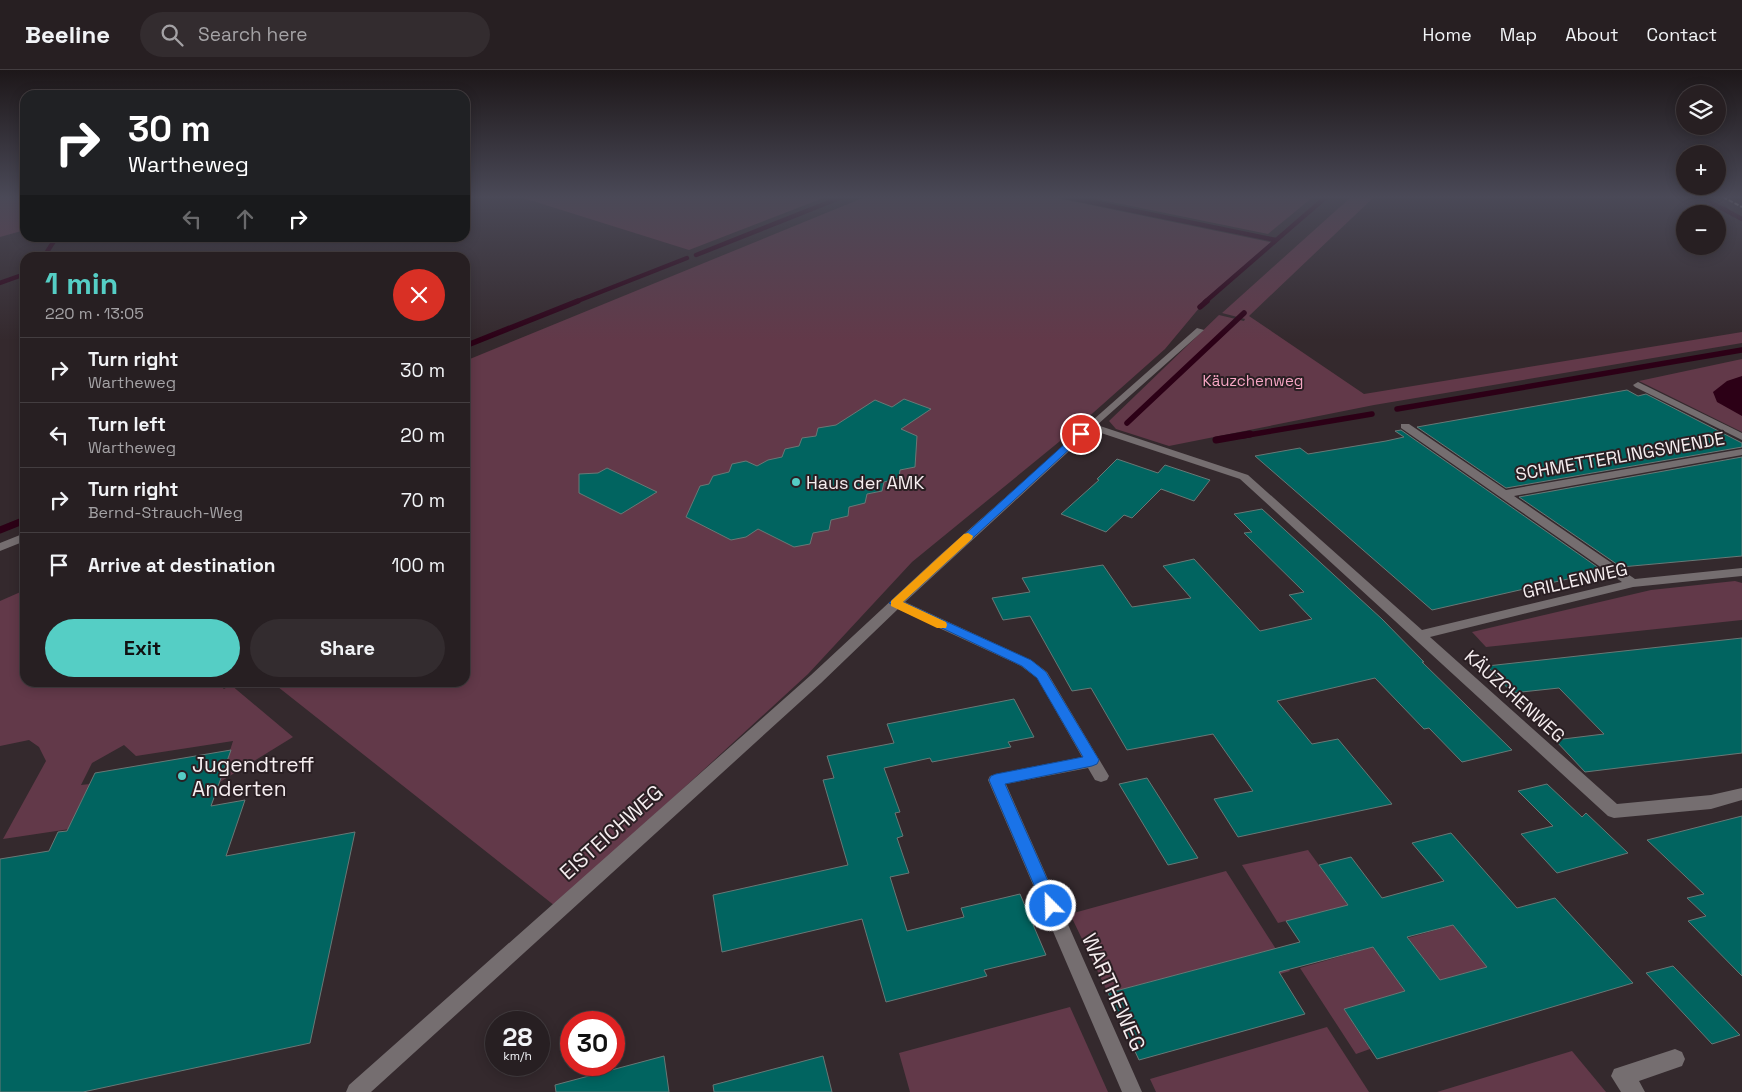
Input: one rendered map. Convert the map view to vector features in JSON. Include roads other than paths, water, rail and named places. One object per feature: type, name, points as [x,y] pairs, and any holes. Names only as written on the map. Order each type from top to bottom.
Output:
[{"type":"street","name":"EISTEICHWEG","points":[[356,1092],[809,686],[895,603],[1090,426],[1200,330]]},
{"type":"street","points":[[1638,385],[1742,437]]},
{"type":"street","name":"KÄUZCHENWEG","points":[[1090,426],[1244,477],[1614,811],[1711,802],[1742,794]]},
{"type":"street","name":"SCHMETTERLINGSWENDE","points":[[1405,426],[1633,583]]},
{"type":"street","name":"SCHMETTERLINGSWENDE","points":[[1505,494],[1742,452]]},
{"type":"street","points":[[0,547],[20,539]]},
{"type":"street","name":"GRILLENWEG","points":[[1419,635],[1633,583],[1742,572]]},
{"type":"street","points":[[895,603],[1026,663],[1042,675],[1101,776]]},
{"type":"street","name":"WARTHEWEG","points":[[1092,760],[996,780],[1132,1092]]},
{"type":"street","points":[[1635,1092],[1621,1076],[1675,1059]]},
{"type":"waterway","points":[[47,252],[52,245]]},
{"type":"waterway","points":[[696,255],[722,245]]},
{"type":"waterway","points":[[1205,302],[1271,245]]},
{"type":"waterway","points":[[575,302],[687,258]]},
{"type":"waterway","points":[[0,283],[20,276]]},
{"type":"waterway","points":[[470,344],[578,301]]},
{"type":"waterway","points":[[1200,307],[1207,301]]},
{"type":"waterway","points":[[1127,423],[1244,313]]},
{"type":"waterway","points":[[1397,409],[1742,350]]},
{"type":"waterway","points":[[1242,436],[1372,414]]},
{"type":"waterway","points":[[1216,440],[1250,434]]},
{"type":"waterway","points":[[0,530],[20,522]]},
{"type":"place","name":"Haus der AMK","points":[[796,482]]},
{"type":"place","name":"Jugendtreff Anderten","points":[[182,776]]},
{"type":"park label","name":"Käuzchenweg","points":[[1253,380]]}]
